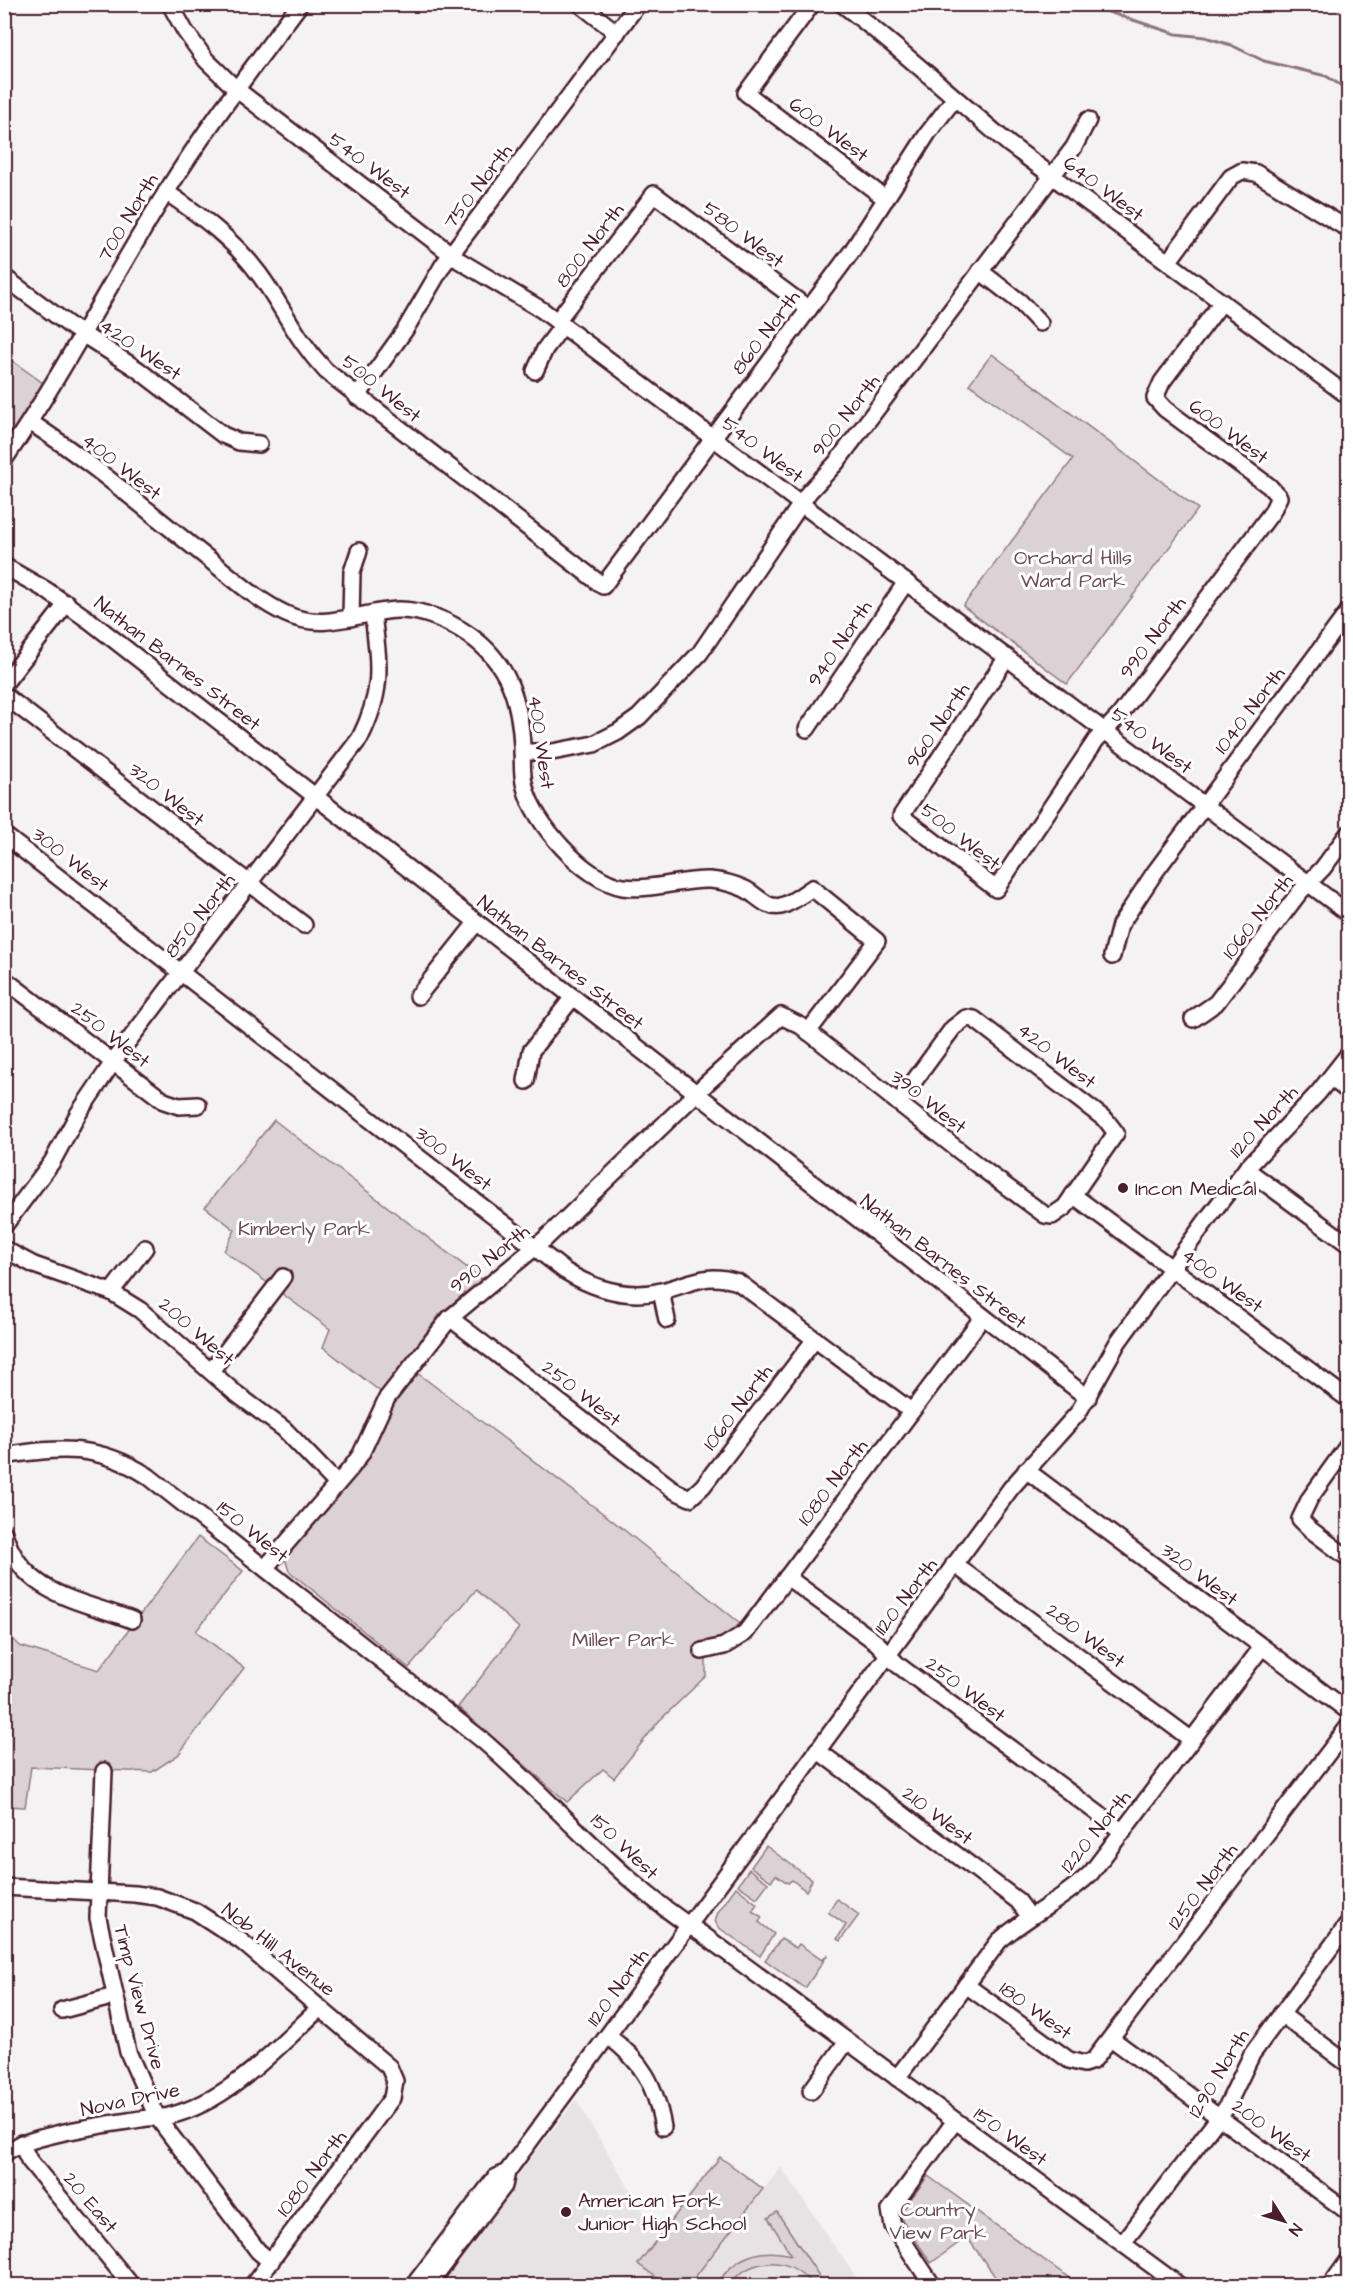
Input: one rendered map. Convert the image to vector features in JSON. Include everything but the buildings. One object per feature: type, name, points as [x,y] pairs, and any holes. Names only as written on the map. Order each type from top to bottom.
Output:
[{"type":"street","name":"540 West","points":[[170,4],[185,31],[206,60],[236,89],[451,255],[560,323],[1348,913]]},
{"type":"street","name":"700 North","points":[[4,460],[30,422],[166,192],[236,89],[300,4]]},
{"type":"street","points":[[580,4],[617,33]]},
{"type":"street","name":"750 North","points":[[357,397],[405,330],[451,255],[639,4]]},
{"type":"street","name":"600 West","points":[[812,4],[746,93],[886,199]]},
{"type":"street","name":"640 West","points":[[842,4],[912,58],[954,98],[1052,176],[1348,396]]},
{"type":"street","name":"860 North","points":[[603,586],[852,251],[954,98]]},
{"type":"street","name":"900 North","points":[[522,752],[552,752],[594,744],[618,732],[639,717],[700,653],[801,503],[836,463],[1074,147],[1088,120]]},
{"type":"street","points":[[1168,262],[1231,177],[1242,171],[1256,173],[1348,229]]},
{"type":"street","name":"500 West","points":[[166,192],[219,231],[242,254],[272,294],[303,345],[326,371],[603,586]]},
{"type":"street","name":"580 West","points":[[654,194],[809,309]]},
{"type":"street","name":"800 North","points":[[535,371],[560,323],[654,194]]},
{"type":"street","points":[[980,272],[1020,302],[1040,323]]},
{"type":"street","name":"420 West","points":[[4,277],[82,334],[137,369],[223,435],[239,442],[259,444]]},
{"type":"street","name":"600 West","points":[[1222,302],[1162,382],[1155,398],[1165,409],[1269,486],[1279,497]]},
{"type":"street","name":"400 West","points":[[30,422],[276,609],[308,622],[326,622],[399,610],[437,618],[458,627],[486,648],[505,671],[515,693],[525,790],[536,812],[572,858],[603,880],[621,886],[636,887],[699,880],[721,881],[743,888],[765,903],[777,906],[789,903],[812,888],[877,941],[808,1032]]},
{"type":"street","name":"990 North","points":[[996,889],[1096,740],[1265,522],[1279,497]]},
{"type":"street","points":[[351,618],[352,572],[359,551]]},
{"type":"street","name":"Nathan Barnes Street","points":[[4,566],[67,603],[697,1093],[982,1318],[1088,1398]]},
{"type":"street","name":"940 North","points":[[807,729],[906,582]]},
{"type":"street","points":[[4,684],[67,603]]},
{"type":"street","name":"1040 North","points":[[1112,956],[1120,925],[1204,805],[1348,612]]},
{"type":"street","name":"850 North","points":[[4,1226],[52,1162],[78,1114],[114,1063],[360,738],[374,707],[379,677],[373,614]]},
{"type":"street","name":"960 North","points":[[901,816],[1007,657]]},
{"type":"street","name":"320 West","points":[[4,695],[304,926]]},
{"type":"street","name":"500 West","points":[[901,816],[996,889]]},
{"type":"street","name":"1060 North","points":[[1193,1019],[1216,1003],[1348,834]]},
{"type":"street","name":"300 West","points":[[4,835],[182,971],[565,1271],[592,1285],[629,1293],[661,1291],[710,1277],[738,1282],[911,1411]]},
{"type":"street","points":[[418,996],[476,923]]},
{"type":"street","name":"250 West","points":[[4,979],[164,1101],[179,1106],[198,1105]]},
{"type":"street","points":[[526,1081],[531,1051],[573,998]]},
{"type":"street","name":"990 North","points":[[266,1568],[361,1454],[387,1398],[402,1376],[450,1318],[536,1248],[697,1093],[781,1016]]},
{"type":"street","name":"390 West","points":[[781,1016],[793,1020],[1039,1211],[1052,1216],[1065,1207],[1073,1195]]},
{"type":"street","name":"420 West","points":[[898,1102],[953,1028],[966,1018],[981,1023],[1106,1120],[1116,1133],[1073,1195]]},
{"type":"street","name":"1120 North","points":[[428,2286],[504,2186],[507,2172],[954,1564],[1026,1470],[1062,1432],[1088,1398],[1118,1342],[1171,1268],[1246,1169],[1331,1078],[1348,1055]]},
{"type":"street","points":[[1331,1078],[1348,1091]]},
{"type":"street","points":[[1246,1169],[1348,1244]]},
{"type":"street","name":"400 West","points":[[1073,1195],[1348,1398]]},
{"type":"street","points":[[111,1292],[145,1248]]},
{"type":"street","name":"200 West","points":[[4,1249],[34,1265],[111,1292],[150,1316],[234,1392],[284,1429],[337,1484]]},
{"type":"street","points":[[211,1371],[283,1278]]},
{"type":"street","points":[[661,1291],[667,1320]]},
{"type":"street","name":"250 West","points":[[450,1318],[675,1491],[690,1498]]},
{"type":"street","name":"1080 North","points":[[702,1651],[724,1646],[745,1633],[982,1318]]},
{"type":"street","name":"1060 North","points":[[690,1498],[703,1486],[814,1339]]},
{"type":"street","points":[[1348,1445],[1310,1498],[1300,1519],[1348,1558]]},
{"type":"street","name":"150 West","points":[[4,1456],[45,1449],[83,1450],[132,1465],[481,1739],[530,1782],[632,1883],[1180,2286]]},
{"type":"street","name":"320 West","points":[[1026,1470],[1348,1711]]},
{"type":"street","points":[[4,1533],[18,1560],[44,1587],[66,1598],[132,1620]]},
{"type":"street","name":"280 West","points":[[954,1564],[1192,1740]]},
{"type":"street","name":"250 West","points":[[787,1577],[878,1643],[898,1665],[1123,1832]]},
{"type":"street","name":"1220 North","points":[[897,2078],[999,1941],[1078,1885],[1123,1832],[1262,1647]]},
{"type":"street","name":"1250 North","points":[[1084,2064],[1101,2054],[1348,1727]]},
{"type":"street","name":"210 West","points":[[817,1750],[1018,1901],[1030,1917]]},
{"type":"street","name":"Timp View Drive","points":[[104,1771],[99,1928],[132,2065],[158,2117],[258,2251],[271,2262]]},
{"type":"street","name":"Nob Hill Avenue","points":[[4,1887],[99,1890],[158,1897],[195,1911],[228,1931],[385,2062],[393,2073],[394,2081]]},
{"type":"street","name":"1290 North","points":[[1123,2243],[1219,2117],[1252,2054],[1348,1924]]},
{"type":"street","name":"180 West","points":[[966,1985],[1069,2060],[1084,2064]]},
{"type":"street","points":[[62,2010],[115,1996]]},
{"type":"street","name":"Nova Drive","points":[[21,2143],[168,2116],[219,2095],[320,2008]]},
{"type":"street","points":[[1281,2014],[1348,2064]]},
{"type":"street","points":[[608,2036],[628,2051],[645,2073],[658,2100],[663,2127]]},
{"type":"street","name":"200 West","points":[[1112,2039],[1348,2212]]},
{"type":"street","points":[[811,2091],[847,2041]]},
{"type":"street","name":"1080 North","points":[[252,2286],[385,2109],[392,2098],[394,2081]]},
{"type":"street","points":[[933,2286],[890,2219],[896,2200],[955,2121]]},
{"type":"street","points":[[4,2154],[21,2143]]},
{"type":"street","name":"20 East","points":[[21,2143],[29,2160],[132,2286]]},
{"type":"street","name":"1120 North","points":[[413,2286],[495,2178],[507,2172]]},
{"type":"street","points":[[1330,2286],[1348,2261]]},
{"type":"shaded area","name":"American Fork Junior High School","points":[[576,2100],[658,2236],[719,2155],[764,2189],[781,2167],[861,2285],[433,2286]]},
{"type":"green space","name":"Orchard Hills Ward Park","points":[[992,354],[1198,509],[1067,684],[963,606],[1073,459],[969,384]]},
{"type":"green space","points":[[4,355],[43,383],[12,432],[5,426]]},
{"type":"green space","name":"Kimberly Park","points":[[274,1120],[482,1279],[440,1314],[382,1393],[323,1347],[330,1329],[224,1251],[235,1230],[205,1207]]},
{"type":"green space","name":"Miller Park","points":[[416,1372],[613,1521],[740,1623],[706,1659],[706,1676],[659,1721],[614,1778],[603,1769],[567,1802],[458,1707],[519,1628],[476,1590],[409,1668],[289,1571],[286,1562],[288,1552],[366,1461],[387,1413]]},
{"type":"green space","points":[[198,1537],[243,1571],[196,1631],[244,1668],[178,1755],[152,1772],[31,1767],[25,1807],[5,1806],[4,1630],[20,1646],[99,1670]]},
{"type":"green space","points":[[766,1846],[812,1880],[806,1891],[792,1880],[788,1883],[776,1875],[771,1881],[751,1867]]},
{"type":"green space","points":[[749,1869],[768,1883],[757,1898],[738,1885]]},
{"type":"green space","points":[[736,1887],[757,1904],[752,1911],[762,1917],[759,1922],[774,1934],[760,1956],[718,1927],[715,1921],[718,1912]]},
{"type":"green space","points":[[837,1899],[859,1915],[840,1941],[837,1939],[846,1925],[828,1912]]},
{"type":"green space","points":[[781,1939],[796,1948],[799,1944],[822,1960],[828,1954],[806,1987],[765,1960]]},
{"type":"green space","points":[[720,2157],[763,2189],[689,2285],[667,2285],[638,2264]]},
{"type":"green space","name":"Country View Park","points":[[928,2176],[1079,2285],[1001,2285],[967,2237],[931,2263],[901,2218],[904,2208]]},
{"type":"green space","points":[[777,2212],[825,2285],[812,2285],[793,2268],[771,2263],[759,2264],[748,2269],[738,2275],[729,2285],[717,2285],[731,2267],[748,2256],[769,2252],[791,2255],[768,2218]]},
{"type":"waterway","points":[[1084,4],[1176,34],[1205,37],[1231,45],[1264,61],[1326,76],[1348,90]]},
{"type":"place","name":"Incon Medical","points":[[1123,1188]]},
{"type":"place","name":"American Fork Junior High School","points":[[566,2212]]}]
